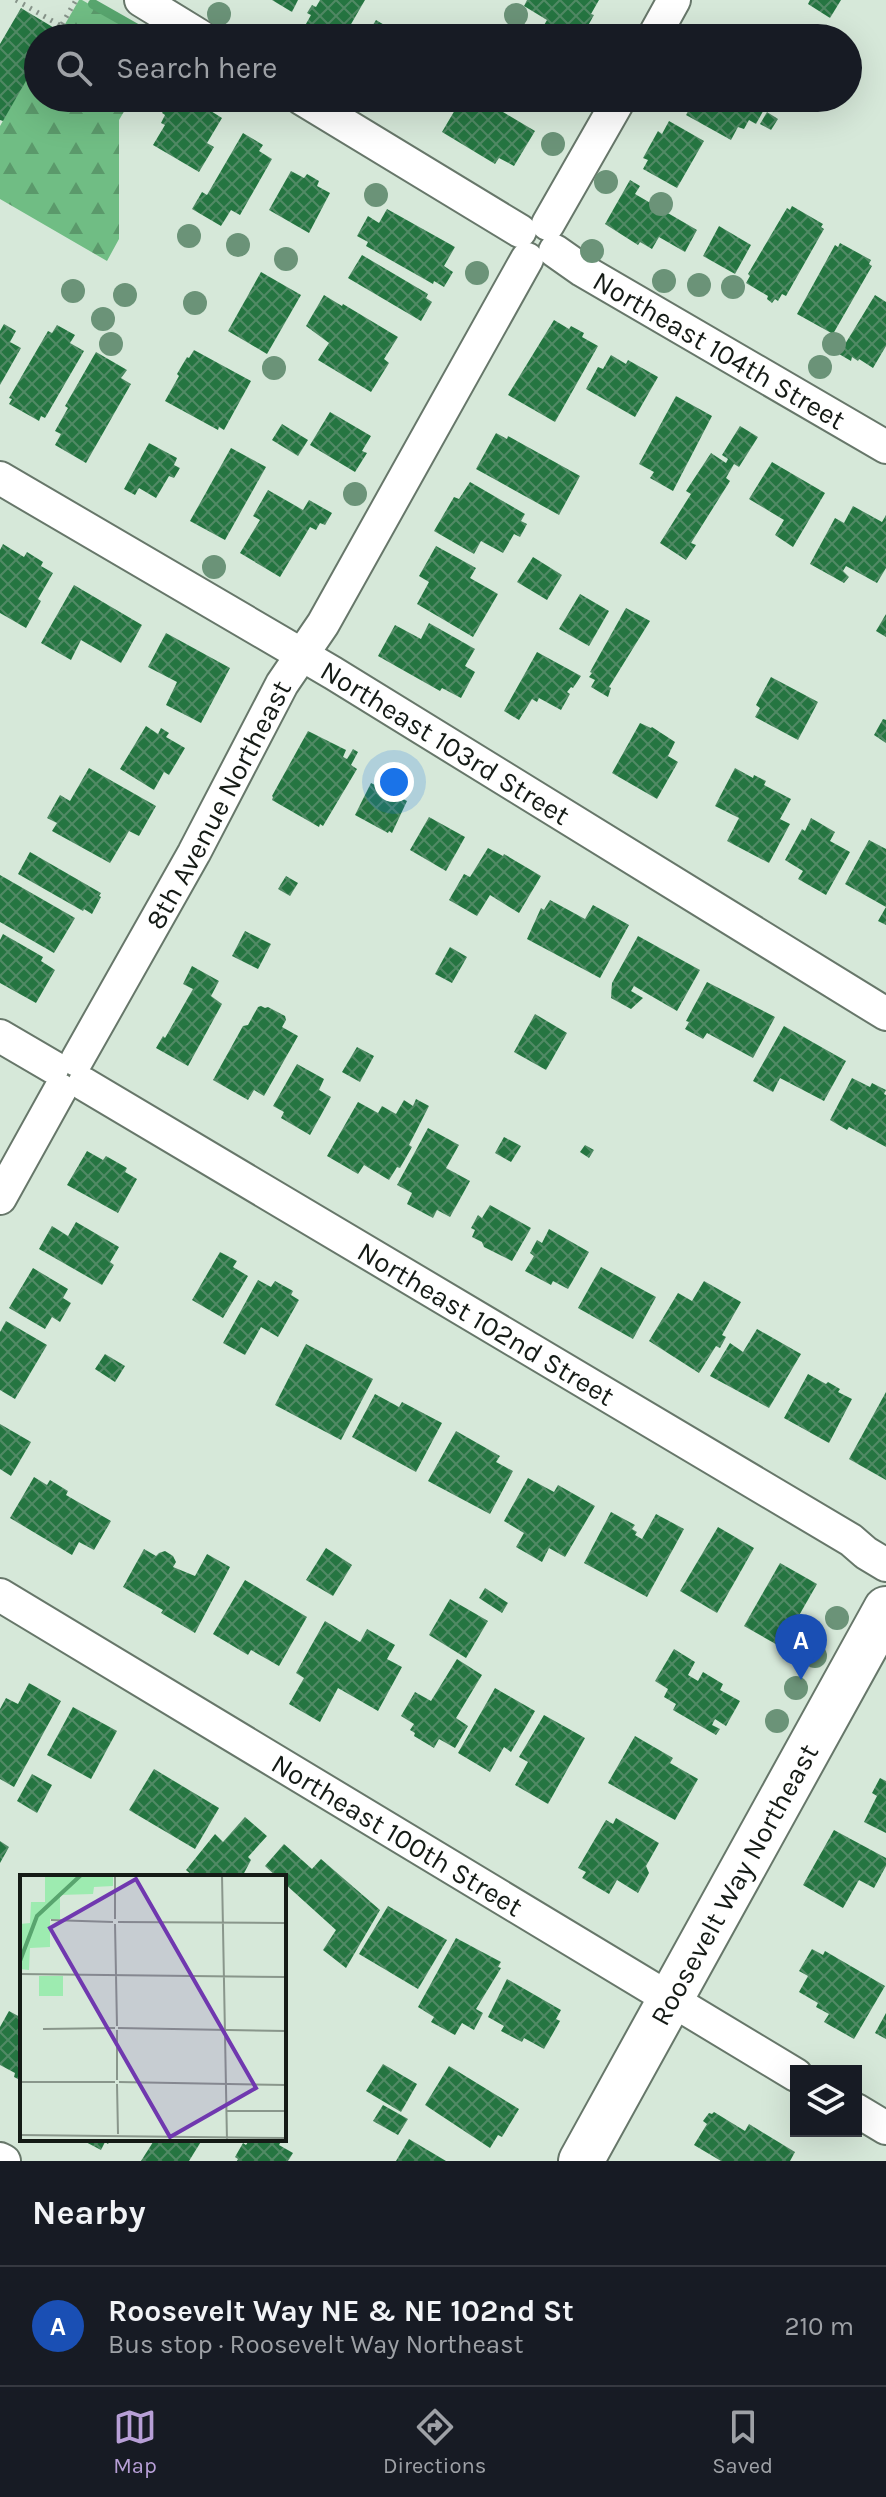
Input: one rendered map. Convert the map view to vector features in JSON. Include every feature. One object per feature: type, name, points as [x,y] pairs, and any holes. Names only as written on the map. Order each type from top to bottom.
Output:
[{"type":"main road","name":"Roosevelt Way Northeast","points":[[581,2161],[886,1609]]},
{"type":"street","points":[[141,0],[180,24]]},
{"type":"street","points":[[661,24],[674,0]]},
{"type":"street","name":"Northeast 104th Street","points":[[324,112],[582,270],[886,447]]},
{"type":"street","name":"8th Avenue Northeast","points":[[0,1198],[194,853],[282,684],[323,624],[612,112]]},
{"type":"street","name":"Northeast 103rd Street","points":[[0,478],[302,655],[886,1014]]},
{"type":"street","name":"Northeast 102nd Street","points":[[0,1036],[837,1532],[886,1565]]},
{"type":"street","name":"Northeast 100th Street","points":[[0,1595],[790,2071]]},
{"type":"street","points":[[862,2114],[886,2128]]},
{"type":"path","points":[[16,0],[58,24]]},
{"type":"path","points":[[62,24],[76,0]]},
{"type":"green space","points":[[79,0],[82,0],[124,24],[65,24]]},
{"type":"green space","points":[[24,84],[24,112],[124,112],[119,120],[119,239],[107,261],[0,199],[0,126]]},
{"type":"building","points":[[272,0],[298,0],[292,12]]},
{"type":"building","points":[[320,0],[365,0],[351,24],[306,24],[311,15],[307,13],[312,5],[316,7]]},
{"type":"building","points":[[527,0],[599,0],[589,24],[545,24],[547,20],[524,6]]},
{"type":"building","points":[[810,0],[841,0],[830,18],[808,4]]},
{"type":"building","points":[[21,8],[48,24],[24,24],[24,84],[3,121],[0,120],[0,44]]},
{"type":"building","points":[[212,112],[222,118],[207,143],[214,147],[199,172],[153,145],[165,125],[161,123],[165,115],[162,113]]},
{"type":"building","points":[[454,112],[503,112],[535,131],[514,166],[499,158],[495,164],[442,132]]},
{"type":"building","points":[[688,112],[763,112],[756,124],[749,120],[744,129],[738,127],[731,140],[686,115]]},
{"type":"building","points":[[767,112],[778,119],[771,130],[760,124]]},
{"type":"building","points":[[669,121],[704,141],[677,188],[643,169],[648,160],[643,158],[658,131],[662,134]]},
{"type":"building","points":[[243,133],[263,145],[259,151],[272,159],[240,215],[231,210],[221,226],[192,209],[202,192],[207,195]]},
{"type":"building","points":[[291,171],[304,178],[307,174],[319,181],[317,186],[330,193],[309,233],[269,210]]},
{"type":"building","points":[[630,180],[640,186],[635,194],[697,230],[685,252],[659,237],[652,249],[640,242],[638,245],[605,224]]},
{"type":"building","points":[[792,206],[823,224],[821,227],[824,229],[786,296],[782,294],[778,301],[775,299],[772,303],[768,296],[746,283],[748,274],[787,208],[790,210]]},
{"type":"building","points":[[387,209],[455,247],[444,266],[453,272],[444,287],[434,281],[433,284],[366,246],[368,242],[357,236],[368,216],[379,223]]},
{"type":"building","points":[[719,226],[751,245],[735,274],[703,256]]},
{"type":"building","points":[[840,243],[871,260],[869,264],[872,266],[833,334],[797,314],[835,245],[838,247]]},
{"type":"building","points":[[362,255],[428,294],[426,298],[432,302],[421,321],[348,278]]},
{"type":"building","points":[[261,272],[301,295],[267,354],[228,331]]},
{"type":"building","points":[[324,295],[398,337],[384,359],[389,363],[371,392],[318,360],[329,343],[306,326]]},
{"type":"building","points":[[875,295],[886,302],[886,346],[873,368],[859,359],[852,357],[851,361],[839,354]]},
{"type":"building","points":[[554,320],[584,333],[582,337],[598,346],[555,422],[508,395]]},
{"type":"building","points":[[4,324],[16,331],[10,342],[21,348],[0,385],[0,331]]},
{"type":"building","points":[[57,325],[75,335],[70,343],[84,351],[45,418],[41,416],[39,421],[9,404],[12,399],[9,398],[48,331],[52,333]]},
{"type":"building","points":[[194,350],[251,381],[224,430],[219,427],[218,430],[165,401],[179,376],[177,374]]},
{"type":"building","points":[[96,352],[127,370],[121,378],[131,384],[86,463],[55,445],[61,434],[55,431],[68,408],[65,406]]},
{"type":"building","points":[[611,355],[626,364],[628,360],[658,377],[635,417],[586,389],[598,367],[603,369]]},
{"type":"building","points":[[676,396],[712,416],[673,491],[650,478],[654,472],[639,464]]},
{"type":"building","points":[[330,412],[371,436],[362,451],[367,453],[355,472],[310,445]]},
{"type":"building","points":[[282,424],[308,440],[298,456],[272,440]]},
{"type":"building","points":[[740,426],[758,437],[739,467],[734,464],[726,478],[730,481],[691,543],[696,545],[686,560],[660,543],[691,494],[686,491],[711,453],[726,463],[728,459],[722,455]]},
{"type":"building","points":[[496,433],[507,439],[508,436],[580,476],[559,515],[476,469]]},
{"type":"building","points":[[149,443],[177,458],[174,465],[180,468],[174,478],[169,476],[156,498],[139,488],[135,495],[124,489]]},
{"type":"building","points":[[231,448],[266,467],[225,540],[190,521]]},
{"type":"building","points":[[772,462],[825,493],[793,547],[775,535],[784,520],[749,499]]},
{"type":"building","points":[[470,482],[525,514],[521,521],[527,524],[520,537],[514,534],[503,553],[481,541],[474,554],[434,531],[454,497],[459,499]]},
{"type":"building","points":[[268,490],[303,510],[309,500],[332,513],[325,525],[320,523],[316,530],[310,527],[280,577],[240,553],[260,520],[253,516]]},
{"type":"building","points":[[853,506],[882,522],[886,515],[886,568],[877,583],[846,566],[843,571],[849,577],[844,583],[810,564],[835,518],[844,523]]},
{"type":"building","points":[[3,544],[24,557],[27,552],[53,573],[26,628],[0,613],[0,550]]},
{"type":"building","points":[[436,546],[476,568],[470,578],[498,594],[473,637],[417,604],[429,582],[419,576]]},
{"type":"building","points":[[533,557],[562,575],[547,600],[517,582]]},
{"type":"building","points":[[74,585],[142,625],[121,663],[81,640],[71,660],[41,643]]},
{"type":"building","points":[[580,594],[609,611],[589,646],[559,629]]},
{"type":"building","points":[[626,608],[650,621],[609,687],[608,697],[591,687],[595,680],[589,677],[590,672]]},
{"type":"building","points":[[886,614],[886,637],[876,631]]},
{"type":"building","points":[[429,623],[475,649],[465,666],[475,672],[461,698],[442,688],[440,691],[378,656],[395,625],[421,639]]},
{"type":"building","points":[[166,633],[230,668],[201,723],[166,705],[177,682],[148,667]]},
{"type":"building","points":[[537,652],[581,676],[567,692],[570,694],[561,710],[539,698],[537,702],[532,699],[519,720],[504,711]]},
{"type":"building","points":[[771,677],[818,702],[798,740],[755,717],[760,708],[756,705]]},
{"type":"building","points":[[883,719],[886,720],[886,743],[874,735]]},
{"type":"building","points":[[640,723],[675,742],[668,756],[678,762],[657,799],[612,773]]},
{"type":"building","points":[[146,726],[158,734],[161,728],[169,733],[166,737],[185,748],[169,775],[164,772],[154,790],[120,769]]},
{"type":"building","points":[[308,731],[346,750],[343,757],[347,759],[353,749],[358,752],[351,765],[357,769],[323,826],[320,824],[319,827],[272,800]]},
{"type":"building","points":[[89,768],[156,806],[139,836],[129,831],[110,863],[52,831],[57,823],[47,818],[60,795],[70,801]]},
{"type":"building","points":[[735,768],[766,781],[764,785],[791,799],[780,819],[790,824],[769,863],[727,841],[739,818],[715,806]]},
{"type":"building","points":[[371,783],[407,801],[392,833],[355,815]]},
{"type":"building","points":[[429,817],[465,837],[446,871],[410,850]]},
{"type":"building","points":[[811,818],[835,832],[830,841],[850,852],[826,895],[798,879],[803,871],[785,860]]},
{"type":"building","points":[[869,840],[886,849],[886,907],[845,884]]},
{"type":"building","points":[[488,848],[541,876],[519,913],[490,895],[477,916],[449,900],[464,874],[470,877]]},
{"type":"building","points":[[30,852],[101,893],[92,914],[18,874]]},
{"type":"building","points":[[0,875],[75,918],[54,953],[0,922]]},
{"type":"building","points":[[286,876],[298,883],[290,896],[278,889]]},
{"type":"building","points":[[550,900],[585,919],[593,905],[629,925],[600,978],[527,939],[541,908],[544,910]]},
{"type":"building","points":[[886,907],[886,925],[878,921]]},
{"type":"building","points":[[245,931],[271,944],[258,969],[232,956]]},
{"type":"building","points":[[3,934],[43,957],[41,961],[55,970],[36,1003],[0,983],[0,940]]},
{"type":"building","points":[[638,936],[700,970],[677,1011],[634,986],[631,991],[643,998],[631,1009],[611,998],[612,983]]},
{"type":"building","points":[[450,947],[467,957],[452,983],[435,974]]},
{"type":"building","points":[[192,966],[219,981],[211,996],[222,1004],[188,1066],[156,1048],[193,989],[183,984]]},
{"type":"building","points":[[707,982],[775,1017],[753,1058],[707,1033],[703,1039],[685,1029],[689,1022],[686,1021]]},
{"type":"building","points":[[261,1006],[285,1016],[282,1027],[298,1036],[264,1096],[254,1090],[248,1100],[213,1080],[243,1026],[248,1025]]},
{"type":"building","points":[[535,1014],[567,1033],[546,1070],[514,1052]]},
{"type":"building","points":[[784,1026],[846,1061],[824,1101],[780,1078],[773,1092],[753,1081]]},
{"type":"building","points":[[357,1047],[374,1056],[360,1082],[342,1072]]},
{"type":"building","points":[[297,1064],[324,1079],[319,1090],[331,1097],[310,1135],[281,1118],[284,1112],[273,1106]]},
{"type":"building","points":[[852,1078],[870,1087],[872,1083],[886,1090],[886,1147],[830,1120]]},
{"type":"building","points":[[416,1099],[429,1106],[409,1145],[412,1147],[389,1180],[364,1165],[358,1174],[327,1156],[358,1102],[378,1113],[382,1106],[396,1114],[404,1100],[413,1106]]},
{"type":"building","points":[[428,1128],[459,1145],[446,1168],[470,1181],[450,1217],[437,1210],[433,1218],[407,1204],[412,1193],[397,1185]]},
{"type":"building","points":[[504,1137],[521,1146],[511,1162],[495,1153]]},
{"type":"building","points":[[585,1145],[594,1150],[589,1158],[580,1152]]},
{"type":"building","points":[[87,1151],[103,1160],[106,1156],[127,1168],[125,1172],[137,1179],[118,1213],[67,1185]]},
{"type":"building","points":[[490,1205],[531,1228],[512,1261],[484,1247],[482,1242],[472,1237],[475,1230],[471,1228],[478,1215],[482,1218]]},
{"type":"building","points":[[76,1222],[119,1247],[110,1262],[114,1265],[102,1285],[39,1249],[52,1226],[68,1236]]},
{"type":"building","points":[[549,1229],[589,1252],[568,1289],[553,1281],[551,1285],[525,1271],[534,1256],[530,1253],[537,1240],[542,1243]]},
{"type":"building","points":[[220,1252],[237,1261],[233,1267],[248,1276],[223,1318],[192,1300]]},
{"type":"building","points":[[601,1267],[656,1297],[633,1339],[578,1308]]},
{"type":"building","points":[[33,1268],[68,1289],[63,1298],[71,1303],[60,1322],[52,1317],[45,1329],[9,1308]]},
{"type":"building","points":[[258,1280],[271,1287],[275,1281],[293,1291],[291,1295],[299,1300],[278,1337],[261,1327],[245,1355],[223,1343]]},
{"type":"building","points":[[704,1281],[741,1302],[722,1335],[726,1337],[720,1348],[716,1346],[699,1373],[649,1341],[678,1293],[692,1301]]},
{"type":"building","points":[[6,1321],[47,1345],[15,1399],[0,1390],[0,1332]]},
{"type":"building","points":[[757,1329],[801,1354],[769,1408],[710,1376],[730,1343],[743,1352]]},
{"type":"building","points":[[306,1344],[373,1379],[341,1440],[275,1405]]},
{"type":"building","points":[[105,1354],[125,1366],[115,1382],[95,1369]]},
{"type":"building","points":[[808,1374],[826,1384],[828,1382],[852,1399],[829,1443],[784,1418]]},
{"type":"building","points":[[886,1392],[886,1480],[849,1459]]},
{"type":"building","points":[[375,1394],[399,1407],[402,1402],[442,1423],[416,1472],[352,1437]]},
{"type":"building","points":[[0,1424],[31,1442],[11,1476],[0,1469]]},
{"type":"building","points":[[456,1431],[500,1456],[496,1462],[513,1471],[490,1514],[428,1481]]},
{"type":"building","points":[[34,1477],[47,1485],[50,1480],[68,1491],[66,1495],[111,1521],[94,1550],[79,1542],[72,1555],[10,1518]]},
{"type":"building","points":[[528,1478],[554,1492],[558,1485],[595,1506],[565,1557],[549,1548],[542,1562],[516,1547],[524,1533],[504,1521]]},
{"type":"building","points":[[611,1512],[635,1525],[632,1529],[637,1532],[635,1535],[642,1539],[656,1514],[684,1529],[647,1597],[584,1563]]},
{"type":"building","points":[[718,1527],[754,1548],[717,1613],[680,1591]]},
{"type":"building","points":[[326,1548],[352,1565],[333,1596],[306,1580]]},
{"type":"building","points":[[144,1549],[156,1556],[165,1551],[176,1562],[173,1567],[195,1576],[207,1554],[230,1567],[195,1633],[123,1587]]},
{"type":"building","points":[[780,1563],[817,1584],[781,1647],[744,1626]]},
{"type":"building","points":[[245,1580],[307,1617],[279,1666],[251,1650],[248,1655],[213,1634]]},
{"type":"building","points":[[485,1588],[508,1603],[502,1613],[479,1598]]},
{"type":"building","points":[[450,1599],[488,1621],[466,1658],[429,1635]]},
{"type":"building","points":[[325,1621],[360,1642],[367,1629],[395,1645],[387,1659],[402,1667],[378,1711],[338,1688],[320,1722],[289,1704],[304,1678],[296,1673]]},
{"type":"building","points":[[674,1649],[695,1662],[688,1675],[698,1681],[703,1672],[723,1684],[720,1690],[740,1701],[726,1726],[715,1719],[712,1725],[720,1729],[716,1735],[673,1710],[676,1704],[664,1697],[668,1689],[655,1681]]},
{"type":"building","points":[[457,1659],[482,1675],[456,1718],[468,1726],[455,1748],[439,1739],[434,1748],[414,1736],[415,1733],[410,1730],[414,1724],[401,1716],[415,1692],[431,1701]]},
{"type":"building","points":[[29,1683],[61,1701],[14,1787],[0,1779],[0,1709],[6,1698],[18,1704]]},
{"type":"building","points":[[495,1688],[535,1711],[511,1752],[504,1747],[490,1772],[458,1753]]},
{"type":"building","points":[[73,1707],[117,1731],[91,1779],[47,1755]]},
{"type":"building","points":[[544,1715],[585,1738],[548,1804],[515,1785],[528,1762],[519,1757]]},
{"type":"building","points":[[635,1736],[673,1758],[670,1763],[698,1779],[675,1820],[608,1783]]},
{"type":"building","points":[[154,1769],[219,1808],[195,1849],[129,1810]]},
{"type":"building","points":[[32,1774],[52,1785],[37,1813],[17,1801]]},
{"type":"building","points":[[880,1778],[886,1781],[886,1833],[864,1822],[877,1796],[872,1793]]},
{"type":"building","points":[[245,1817],[267,1836],[248,1857],[251,1860],[243,1875],[192,1875],[186,1870],[215,1834],[223,1842]]},
{"type":"building","points":[[616,1818],[659,1843],[646,1866],[649,1873],[638,1893],[617,1880],[609,1894],[582,1878],[586,1872],[578,1868],[606,1820],[613,1824]]},
{"type":"building","points":[[834,1830],[886,1858],[886,1866],[874,1888],[859,1880],[843,1908],[803,1885]]},
{"type":"building","points":[[0,1841],[9,1847],[0,1863]]},
{"type":"building","points":[[284,1844],[312,1869],[321,1859],[380,1910],[346,1968],[323,1950],[336,1930],[286,1885],[286,1875],[275,1875],[265,1866]]},
{"type":"building","points":[[388,1906],[447,1940],[418,1989],[359,1954]]},
{"type":"building","points":[[456,1938],[501,1962],[498,1967],[501,1968],[476,2009],[483,2013],[474,2030],[462,2023],[455,2035],[431,2022],[434,2017],[418,2007]]},
{"type":"building","points":[[812,1949],[823,1955],[825,1951],[885,1986],[854,2039],[824,2022],[829,2014],[799,1992],[808,1976],[799,1971]]},
{"type":"building","points":[[507,1979],[561,2010],[556,2019],[560,2021],[544,2049],[524,2038],[522,2042],[501,2031],[504,2026],[488,2017]]},
{"type":"building","points":[[9,2011],[20,2017],[20,2080],[14,2077],[15,2073],[0,2065],[0,2027]]},
{"type":"building","points":[[886,2013],[886,2039],[875,2033]]},
{"type":"building","points":[[383,2064],[417,2084],[401,2112],[366,2091]]},
{"type":"building","points":[[449,2066],[519,2109],[502,2137],[498,2135],[490,2148],[425,2105]]},
{"type":"building","points":[[383,2105],[408,2119],[398,2135],[373,2121]]},
{"type":"building","points":[[714,2112],[745,2131],[749,2124],[795,2152],[790,2161],[721,2161],[694,2145],[707,2124],[703,2121]]},
{"type":"building","points":[[409,2139],[446,2161],[396,2161]]},
{"type":"building","points":[[84,2141],[110,2141],[108,2144],[105,2142],[101,2150]]},
{"type":"building","points":[[154,2141],[201,2141],[189,2161],[141,2161]]},
{"type":"building","points":[[249,2141],[281,2141],[279,2145],[293,2153],[288,2161],[237,2161],[235,2157],[243,2143],[246,2145]]},
{"type":"waterway","points":[[93,4],[128,24]]},
{"type":"place","name":"Roosevelt Way NE & NE 102nd St","points":[[801,1680]]}]
